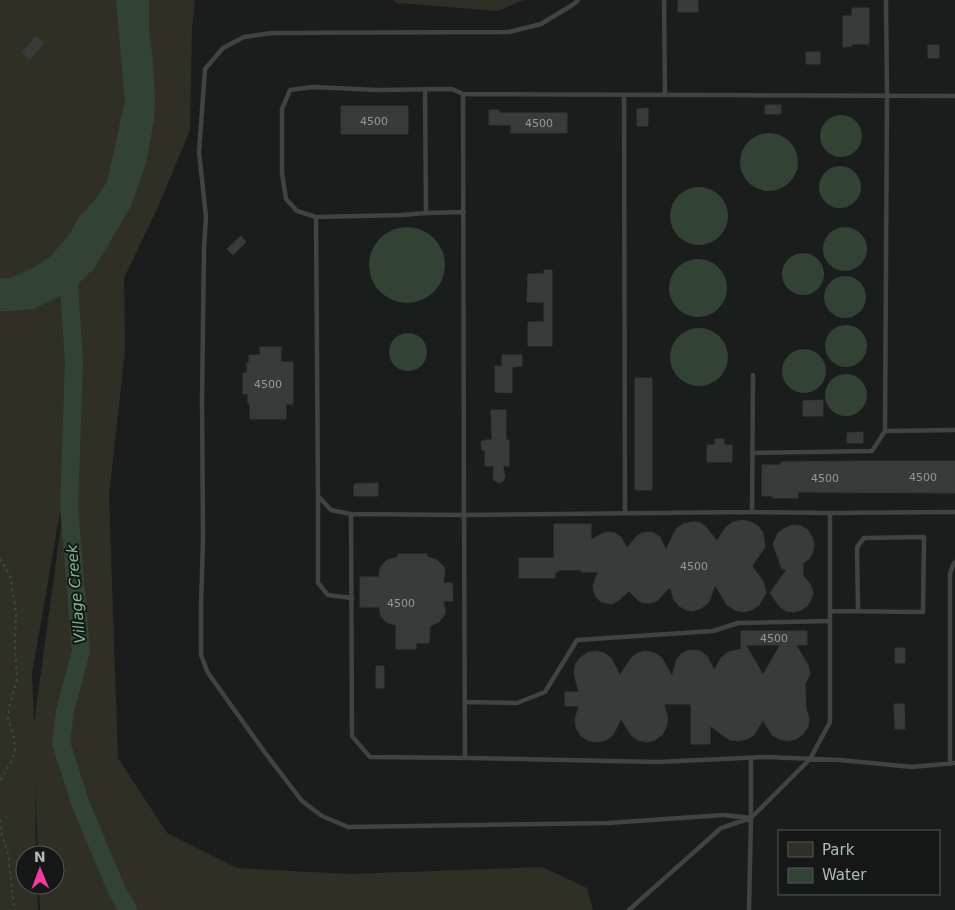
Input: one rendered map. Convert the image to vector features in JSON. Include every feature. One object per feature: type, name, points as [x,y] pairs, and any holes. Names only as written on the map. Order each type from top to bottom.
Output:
[{"type":"lane","points":[[578,0],[541,24],[509,32],[272,33],[244,37],[223,48],[205,69],[199,152],[206,217],[202,399],[203,538],[201,655],[208,673],[302,801],[322,816],[348,827],[608,822],[723,815],[751,818]]},
{"type":"lane","points":[[664,0],[665,95]]},
{"type":"lane","points":[[752,452],[872,451],[886,431],[886,0]]},
{"type":"lane","points":[[464,212],[316,218],[297,211],[286,199],[282,173],[282,110],[290,90],[313,87],[378,90],[452,89],[463,94],[955,96]]},
{"type":"lane","points":[[425,89],[426,213]]},
{"type":"lane","points":[[463,94],[465,758]]},
{"type":"lane","points":[[624,95],[625,513]]},
{"type":"lane","points":[[316,218],[318,584],[328,595],[352,598]]},
{"type":"lane","points":[[752,512],[753,375]]},
{"type":"lane","points":[[886,431],[955,430]]},
{"type":"lane","points":[[318,496],[332,510],[352,514],[955,512]]},
{"type":"lane","points":[[629,910],[721,828],[751,818],[810,759],[830,722],[830,513]]},
{"type":"lane","points":[[352,514],[352,736],[370,757],[658,762],[751,758],[840,760],[912,767],[952,764],[950,574],[952,565],[955,562]]},
{"type":"lane","points":[[830,611],[923,612],[924,537],[864,538],[857,547],[858,611]]},
{"type":"lane","points":[[465,702],[517,703],[545,692],[577,640],[714,632],[738,623],[830,622]]},
{"type":"lane","points":[[749,910],[751,758]]},
{"type":"path","points":[[0,560],[10,575],[16,621],[17,679],[8,718],[15,750],[12,760],[0,782]]},
{"type":"path","points":[[0,820],[8,854],[15,910]]},
{"type":"green space","points":[[0,0],[195,0],[192,28],[190,130],[159,205],[124,278],[125,350],[109,495],[118,758],[167,833],[237,868],[349,874],[542,867],[587,888],[593,910],[40,910],[39,895],[65,895],[65,845],[38,845],[35,782],[36,845],[15,845],[15,895],[37,895],[38,910],[0,910]],"holes":[[[70,460],[34,723],[32,674]]]},
{"type":"green space","points":[[393,0],[524,0],[498,11],[397,3]]},
{"type":"water","points":[[116,0],[149,0],[149,31],[155,96],[154,120],[146,164],[131,206],[95,267],[72,290],[33,309],[0,311],[0,278],[10,278],[33,268],[51,256],[69,235],[79,217],[94,201],[107,182],[125,101]]},
{"type":"water","points":[[845,115],[853,118],[859,124],[862,136],[859,148],[853,154],[837,157],[829,154],[823,148],[820,132],[823,124],[829,118]]},
{"type":"water","points":[[763,133],[775,133],[790,141],[798,156],[798,168],[790,183],[775,191],[763,191],[748,183],[740,168],[740,156],[748,141]]},
{"type":"water","points":[[844,166],[852,169],[858,175],[861,187],[858,199],[852,205],[836,208],[828,205],[822,199],[819,183],[822,175],[828,169]]},
{"type":"water","points":[[693,187],[705,187],[720,195],[728,210],[728,222],[720,237],[705,245],[693,245],[678,237],[670,222],[670,210],[678,195]]},
{"type":"water","points":[[400,227],[414,227],[428,233],[439,244],[445,258],[442,280],[434,292],[414,303],[400,303],[386,297],[375,286],[369,272],[369,258],[375,244],[386,233]]},
{"type":"water","points":[[845,227],[857,231],[863,237],[867,249],[863,261],[857,267],[845,271],[833,267],[827,261],[823,249],[827,237],[833,231]]},
{"type":"water","points":[[807,253],[815,256],[821,262],[824,274],[821,286],[815,292],[799,295],[791,292],[785,286],[782,270],[785,262],[791,256]]},
{"type":"water","points":[[692,259],[704,259],[719,267],[727,282],[727,294],[719,309],[704,317],[692,317],[677,309],[669,294],[669,282],[677,267]]},
{"type":"water","points":[[849,276],[857,279],[863,285],[866,297],[863,309],[857,315],[841,318],[833,315],[827,309],[824,293],[827,285],[833,279]]},
{"type":"water","points":[[850,325],[858,328],[864,334],[867,346],[864,358],[858,364],[842,367],[834,364],[828,358],[825,342],[828,334],[834,328]]},
{"type":"water","points":[[693,328],[705,328],[720,336],[728,351],[728,363],[720,378],[705,386],[693,386],[678,378],[670,363],[670,351],[678,336]]},
{"type":"water","points":[[408,333],[421,339],[427,352],[421,365],[408,371],[395,365],[389,352],[395,339]]},
{"type":"water","points":[[804,349],[816,353],[822,359],[826,371],[822,383],[816,389],[804,393],[792,389],[786,383],[782,371],[786,359],[792,353]]},
{"type":"water","points":[[850,374],[858,377],[864,383],[867,395],[864,407],[858,413],[842,416],[834,413],[828,407],[825,391],[828,383],[834,377]]},
{"type":"building","points":[[678,0],[698,0],[698,12],[678,12]]},
{"type":"building","points":[[852,8],[869,8],[869,44],[851,44],[852,46],[843,47],[843,16],[852,16]]},
{"type":"building","points":[[36,36],[44,43],[30,60],[22,53]]},
{"type":"building","points":[[928,45],[939,45],[939,58],[928,58]]},
{"type":"building","points":[[806,52],[820,52],[820,64],[806,64]]},
{"type":"building","points":[[765,105],[781,105],[781,114],[765,114]]},
{"type":"building","points":[[341,106],[408,106],[408,134],[341,134]]},
{"type":"building","points":[[648,108],[648,126],[637,126],[637,109]]},
{"type":"building","points":[[489,110],[499,110],[499,113],[567,113],[567,133],[511,133],[511,125],[489,125]]},
{"type":"building","points":[[241,236],[246,242],[233,255],[227,249]]},
{"type":"building","points":[[544,270],[552,270],[552,346],[528,346],[528,322],[544,322],[544,302],[527,302],[528,274],[544,274]]},
{"type":"building","points":[[260,347],[281,347],[281,362],[293,362],[293,404],[286,404],[286,419],[250,419],[248,394],[243,394],[243,373],[247,373],[249,355],[260,355]]},
{"type":"building","points":[[502,355],[522,355],[522,366],[512,367],[512,393],[495,392],[495,366],[502,366]]},
{"type":"building","points":[[635,378],[652,378],[652,490],[635,490]]},
{"type":"building","points":[[823,400],[823,416],[803,416],[803,401]]},
{"type":"building","points":[[491,410],[506,410],[506,440],[509,440],[509,466],[503,466],[505,477],[499,483],[493,478],[494,466],[485,466],[485,450],[482,450],[481,441],[492,440]]},
{"type":"building","points":[[863,432],[863,443],[847,443],[847,433]]},
{"type":"building","points":[[715,439],[724,439],[724,445],[732,445],[732,462],[707,462],[707,445],[715,445]]},
{"type":"building","points":[[955,461],[955,493],[798,492],[798,498],[762,496],[762,465],[781,465],[781,462]]},
{"type":"building","points":[[378,483],[378,496],[354,496],[354,484]]},
{"type":"building","points":[[742,520],[758,526],[763,533],[765,547],[752,566],[763,581],[766,593],[759,605],[752,610],[744,612],[735,610],[727,605],[715,585],[709,602],[702,608],[693,611],[679,606],[674,600],[670,587],[657,601],[650,603],[639,601],[629,591],[618,601],[611,604],[600,601],[596,597],[593,586],[598,572],[558,570],[558,572],[555,572],[555,578],[519,578],[519,558],[554,558],[554,524],[591,524],[591,540],[603,533],[615,533],[621,537],[627,548],[642,533],[654,533],[660,537],[666,550],[676,529],[683,524],[698,522],[705,526],[717,541],[726,527],[733,522]]},
{"type":"building","points":[[793,525],[801,526],[808,530],[814,544],[813,552],[809,559],[803,563],[803,576],[811,586],[813,593],[811,600],[807,606],[794,612],[786,611],[780,607],[770,593],[787,569],[782,569],[773,544],[778,533]]},
{"type":"building","points":[[398,554],[427,554],[427,557],[437,560],[444,567],[443,583],[452,583],[453,601],[443,601],[445,614],[439,622],[430,626],[429,643],[416,643],[416,649],[396,649],[396,625],[384,620],[379,607],[360,607],[360,577],[379,577],[380,568],[383,564],[387,560],[398,557]]},
{"type":"building","points":[[741,631],[807,631],[807,645],[796,645],[808,665],[810,674],[805,684],[806,709],[809,718],[808,727],[796,739],[788,741],[772,735],[763,720],[754,735],[747,739],[730,740],[710,726],[710,744],[691,744],[691,704],[664,704],[668,719],[666,728],[662,735],[655,740],[647,742],[638,740],[631,735],[621,719],[613,735],[606,740],[598,742],[589,741],[581,736],[576,728],[575,719],[579,706],[565,706],[565,692],[579,692],[574,674],[575,665],[587,653],[596,651],[604,653],[611,658],[620,675],[631,658],[638,653],[646,651],[655,653],[662,658],[672,676],[677,659],[687,651],[700,651],[707,656],[714,670],[721,658],[728,652],[741,649]],"holes":[[[746,645],[780,645],[763,675]]]},
{"type":"building","points":[[895,648],[905,648],[905,663],[895,663]]},
{"type":"building","points":[[376,666],[384,666],[384,688],[376,688]]},
{"type":"building","points":[[894,704],[904,704],[905,729],[895,729]]},
{"type":"waterway","name":"Village Creek","points":[[68,269],[74,362],[69,507],[81,651],[65,711],[61,743],[81,805],[117,891],[128,910]]}]
